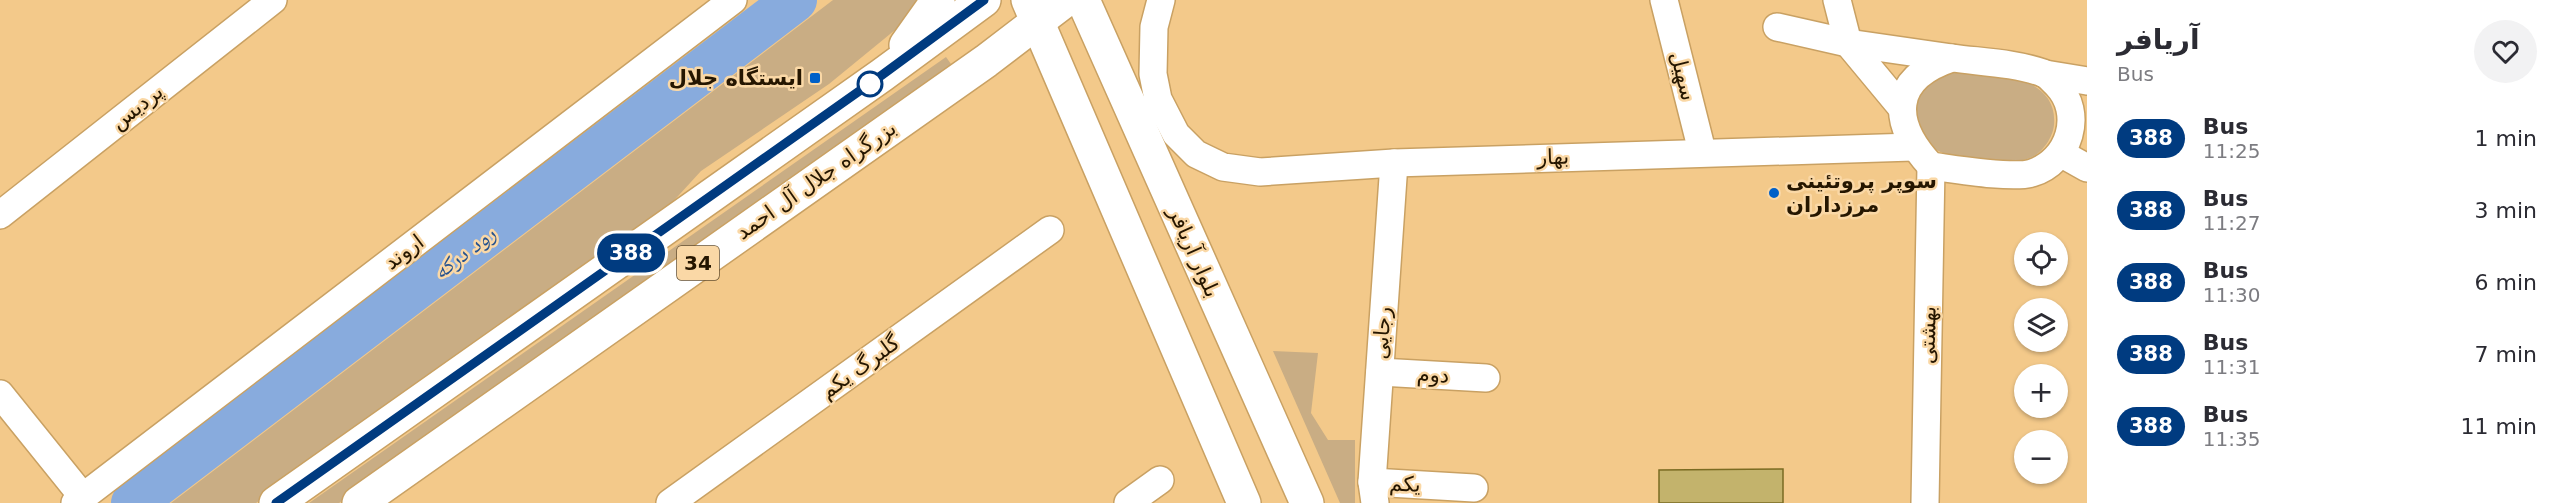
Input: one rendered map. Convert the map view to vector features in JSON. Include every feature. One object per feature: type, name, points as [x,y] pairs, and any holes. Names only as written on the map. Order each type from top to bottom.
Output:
[{"type":"main road","points":[[882,75],[938,0]]},
{"type":"main road","name":"34","points":[[276,503],[882,75],[984,0]]},
{"type":"main road","name":"بزرگراه جلال آل احمد","points":[[359,503],[1032,11],[1066,0]]},
{"type":"main road","name":"بلوار آریافر","points":[[1083,0],[1307,503]]},
{"type":"main road","points":[[1032,11],[1244,503]]},
{"type":"street","name":"پردیس","points":[[0,215],[273,0]]},
{"type":"street","name":"اروند","points":[[79,500],[734,0]]},
{"type":"street","name":"بهار","points":[[1161,0],[1154,27],[1153,74],[1158,99],[1176,134],[1196,154],[1223,167],[1260,172],[1394,163],[1702,151],[1913,147]]},
{"type":"street","name":"سهیل","points":[[1664,0],[1702,151]]},
{"type":"street","points":[[1837,0],[1848,43],[1902,108]]},
{"type":"street","points":[[1777,27],[1848,43],[2010,66],[2087,81]]},
{"type":"street","points":[[1952,58],[1934,64],[1919,75],[1909,89],[1902,108],[1904,126],[1913,147],[1931,166],[2023,175],[2048,166],[2062,154],[2080,113],[2070,105],[2063,92],[2046,74]]},
{"type":"street","points":[[2062,154],[2087,168]]},
{"type":"street","name":"رجایی","points":[[1373,493],[1394,163]]},
{"type":"street","name":"بهشتی","points":[[1925,503],[1931,166]]},
{"type":"street","name":"گلبرگ یکم","points":[[670,503],[1050,230]]},
{"type":"street","name":"دوم","points":[[1380,372],[1486,378]]},
{"type":"street","points":[[0,394],[79,500]]},
{"type":"street","points":[[1128,503],[1160,480]]},
{"type":"street","name":"یکم","points":[[1373,493],[1474,488]]},
{"type":"shaded area","points":[[833,0],[927,0],[928,3],[829,84],[701,171],[658,218],[256,503],[171,503]]},
{"type":"shaded area","points":[[946,57],[951,64],[933,79],[339,503],[309,503]]},
{"type":"shaded area","points":[[1943,71],[1996,74],[2031,84],[2044,94],[2052,107],[2054,125],[2047,144],[2032,157],[2008,162],[1962,159],[1935,150],[1924,139],[1915,103],[1920,89]]},
{"type":"shaded area","points":[[1273,351],[1318,353],[1311,413],[1328,440],[1355,440],[1355,503],[1340,503]]},
{"type":"building","points":[[1783,469],[1783,503],[1659,503],[1659,470]]},
{"type":"waterway","name":"رود درکه","points":[[133,503],[795,0]]},
{"type":"bus line","name":"388","points":[[276,503],[882,75],[984,0]]},
{"type":"place","name":"ایستگاه جلال","points":[[815,78]]},
{"type":"place","name":"سوپر پروتئینی مرزداران","points":[[1774,193]]}]
